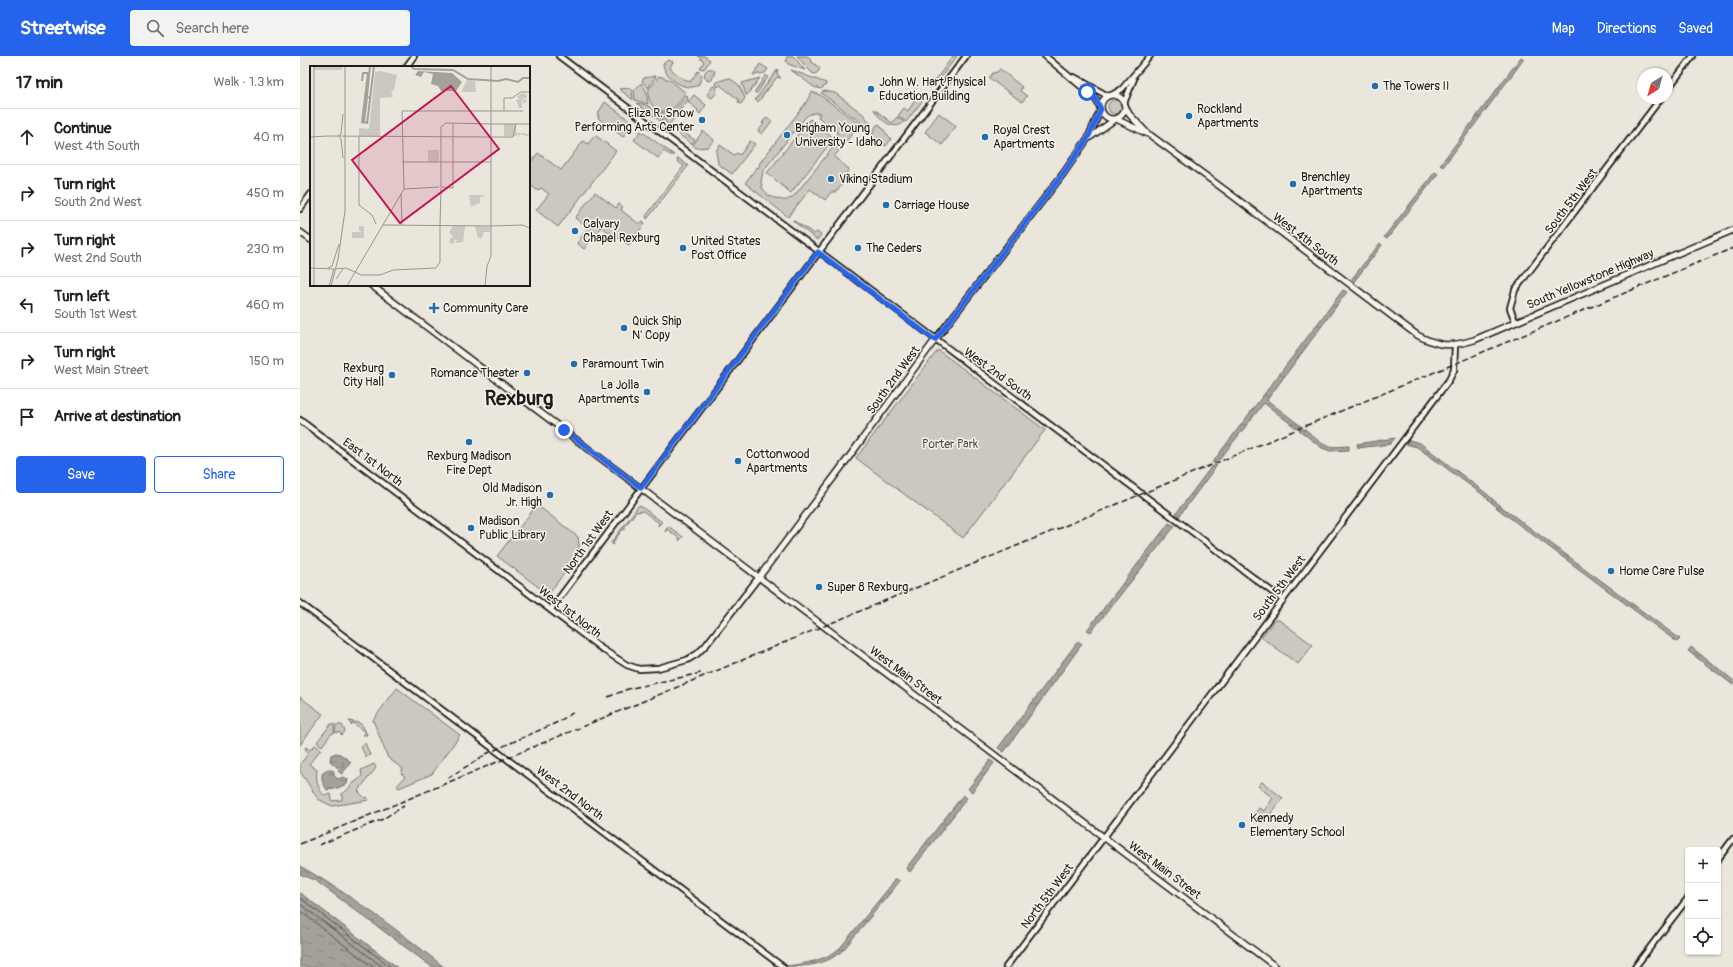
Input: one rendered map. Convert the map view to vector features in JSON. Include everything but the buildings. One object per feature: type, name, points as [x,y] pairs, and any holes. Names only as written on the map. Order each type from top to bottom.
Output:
[{"type":"main road","points":[[1110,96],[1119,97],[1125,105],[1124,113],[1115,119],[1105,117],[1100,108],[1102,100],[1110,96]]},
{"type":"main road","name":"West 4th South","points":[[1125,105],[1132,118],[1150,135],[1417,336],[1439,344],[1454,345]]},
{"type":"main road","name":"South 2nd West","points":[[759,576],[935,340],[1063,174],[1088,138],[1100,108]]},
{"type":"main road","name":"West 4th South","points":[[1115,119],[1150,135]]},
{"type":"main road","name":"South 2nd West","points":[[1088,138],[1115,119]]},
{"type":"main road","name":"South Yellowstone Highway","points":[[1454,345],[1474,340],[1515,321],[1733,230]]},
{"type":"main road","points":[[300,232],[310,239]]},
{"type":"main road","name":"West Main Street","points":[[372,286],[1276,967]]},
{"type":"street","points":[[407,66],[414,56]]},
{"type":"street","name":"West 2nd South","points":[[559,56],[1283,600]]},
{"type":"street","name":"North 1st West","points":[[551,609],[966,56]]},
{"type":"street","points":[[1046,56],[1069,74],[1095,98],[1100,108]]},
{"type":"street","points":[[1069,74],[1110,96],[1122,89],[1137,74],[1150,56]]},
{"type":"street","points":[[1673,82],[1693,56]]},
{"type":"street","points":[[1125,105],[1137,74]]},
{"type":"street","name":"South 5th West","points":[[1515,321],[1510,308],[1512,296],[1515,290],[1656,104]]},
{"type":"street","points":[[300,209],[310,195]]},
{"type":"street","name":"South 5th West","points":[[1104,837],[1449,380],[1454,370],[1454,345]]},
{"type":"street","name":"East 1st North","points":[[300,420],[433,520]]},
{"type":"street","name":"West 1st North","points":[[433,520],[602,649],[632,667],[648,669],[680,663],[692,658],[706,645],[759,576]]},
{"type":"street","name":"West 2nd North","points":[[300,603],[783,967]]},
{"type":"street","name":"North 5th West","points":[[1006,967],[1104,837]]},
{"type":"street","points":[[1721,855],[1733,839]]},
{"type":"street","points":[[1636,967],[1685,902]]},
{"type":"green space","points":[[698,56],[704,56],[710,60],[704,69],[700,68],[704,62]]},
{"type":"green space","points":[[787,56],[793,56],[805,70],[788,64],[786,61]]},
{"type":"green space","points":[[797,56],[807,56],[811,59],[810,61],[820,68],[818,72],[815,74],[812,73]]},
{"type":"green space","points":[[953,56],[957,56],[935,85],[932,85]]},
{"type":"green space","points":[[668,60],[673,62],[670,67],[671,69],[680,77],[690,82],[698,71],[702,75],[699,84],[694,87],[689,87],[677,83],[664,69],[663,64]]},
{"type":"green space","points":[[760,64],[768,69],[765,73],[753,75]]},
{"type":"green space","points":[[708,69],[713,69],[715,71],[712,80],[708,81],[704,77],[705,72]]},
{"type":"green space","points":[[778,69],[777,74],[781,78],[777,77],[758,102],[755,100]]},
{"type":"green space","points":[[1000,69],[1022,87],[1020,91],[1027,96],[1022,102],[989,78],[993,73]]},
{"type":"green space","points":[[791,70],[826,83],[826,85],[821,89],[814,87]]},
{"type":"green space","points":[[766,75],[768,77],[757,93],[755,93],[755,91]]},
{"type":"green space","points":[[656,76],[648,88],[642,81],[644,78]]},
{"type":"green space","points":[[659,76],[670,80],[686,93],[675,106],[666,111],[661,111],[654,107],[649,99],[649,89]]},
{"type":"green space","points":[[729,78],[739,85],[745,98],[741,104],[738,102],[739,100],[720,85],[718,87],[715,84],[716,82]]},
{"type":"green space","points":[[760,78],[747,95],[746,95],[742,83]]},
{"type":"green space","points":[[641,83],[646,90],[648,104],[635,100],[634,91]]},
{"type":"green space","points":[[713,86],[717,88],[717,92],[712,98],[707,95]]},
{"type":"green space","points":[[630,88],[632,91],[633,100],[619,89]]},
{"type":"green space","points":[[824,91],[835,93],[863,114],[871,124],[863,124],[821,93]]},
{"type":"green space","points":[[812,92],[820,95],[858,123],[858,126],[834,157],[849,169],[843,178],[844,182],[836,192],[831,192],[825,200],[810,189],[788,217],[745,183],[757,167],[758,168],[760,165],[759,164],[805,104]],"holes":[[[820,113],[818,117],[837,132],[837,139],[834,146],[794,196],[787,200],[769,196],[762,188],[761,182],[763,171],[803,120],[808,115]]]},
{"type":"green space","points":[[924,92],[927,95],[906,122],[898,116],[904,108],[908,111],[914,102],[907,95],[909,94],[917,100]]},
{"type":"green space","points":[[687,95],[688,100],[669,125],[667,124],[659,112],[669,112],[673,110]]},
{"type":"green space","points":[[694,95],[706,105],[700,114],[697,111],[698,110],[688,102]]},
{"type":"green space","points":[[1112,100],[1118,100],[1122,104],[1122,110],[1118,114],[1112,114],[1108,110],[1108,104]]},
{"type":"green space","points":[[605,102],[633,123],[623,137],[598,118],[599,116],[597,115]]},
{"type":"green space","points":[[636,103],[649,106],[659,115],[663,123]]},
{"type":"green space","points":[[874,109],[892,123],[897,117],[904,122],[896,126],[891,125],[879,117]]},
{"type":"green space","points":[[939,113],[956,126],[942,145],[925,132]]},
{"type":"green space","points":[[767,117],[772,121],[762,134],[758,131],[764,124],[762,123]]},
{"type":"green space","points":[[810,119],[834,138],[791,193],[767,173]]},
{"type":"green space","points":[[879,124],[891,139],[886,146],[872,136],[876,126]]},
{"type":"green space","points":[[641,131],[674,155],[670,155],[664,151],[658,158],[634,140]]},
{"type":"green space","points":[[681,131],[695,140],[692,144],[678,134]]},
{"type":"green space","points":[[703,131],[714,140],[708,147],[696,148],[693,145]]},
{"type":"green space","points":[[595,135],[616,151],[558,227],[536,210],[549,194],[541,188],[538,191],[530,185],[530,164],[538,153],[561,170],[583,141],[588,144]]},
{"type":"green space","points":[[750,141],[755,144],[732,174],[718,164],[716,151],[720,145],[734,155],[737,153],[740,155]]},
{"type":"green space","points":[[678,158],[688,166],[647,219],[646,216],[684,166],[677,161]]},
{"type":"green space","points":[[595,192],[616,208],[619,204],[623,207],[621,210],[639,224],[643,221],[645,223],[629,245],[601,227],[584,249],[577,243],[588,228],[575,218]]},
{"type":"green space","points":[[793,220],[814,234],[817,232],[821,235],[817,240]]},
{"type":"green space","name":"Porter Park","points":[[938,350],[1045,430],[963,538],[856,458]]},
{"type":"green space","points":[[537,505],[578,537],[580,553],[549,593],[545,592],[497,556]]},
{"type":"green space","points":[[639,505],[662,522],[658,526],[659,523],[643,511],[636,512],[625,526],[625,530],[623,529],[613,542],[614,545],[611,543]]},
{"type":"green space","points":[[668,526],[683,537],[679,541],[680,539],[667,529],[665,532]]},
{"type":"green space","points":[[1275,620],[1279,620],[1313,645],[1298,664],[1261,637]]},
{"type":"green space","points":[[397,688],[460,735],[432,774],[399,788],[397,786],[405,777],[401,773],[403,769],[388,758],[373,720]]},
{"type":"green space","points":[[300,697],[323,714],[300,745]]},
{"type":"green space","points":[[349,721],[361,724],[367,735],[363,735],[365,732],[353,723],[351,725]]},
{"type":"green space","points":[[331,724],[334,724],[334,733],[331,734],[322,746],[317,742]]},
{"type":"green space","points":[[336,725],[342,725],[345,731],[342,735],[339,732],[335,733]]},
{"type":"green space","points":[[364,743],[370,755],[366,757],[361,747]]},
{"type":"green space","points":[[315,745],[321,749],[309,764],[317,770],[318,787],[324,795],[331,794],[332,801],[342,800],[342,793],[360,779],[362,775],[361,770],[374,764],[376,768],[358,791],[369,800],[332,806],[318,799],[300,771],[300,764],[309,753],[305,749],[306,747],[310,750]]},
{"type":"green space","points":[[1262,782],[1283,798],[1264,823],[1254,815],[1259,808],[1264,811],[1273,798],[1258,786]]},
{"type":"water","points":[[1521,57],[1524,59],[1443,167],[1440,165]]},
{"type":"water","points":[[1435,172],[1438,174],[1387,239],[1384,237]]},
{"type":"water","points":[[1380,243],[1382,245],[1353,283],[1350,281]]},
{"type":"water","points":[[1343,290],[1347,292],[1267,400],[1301,426],[1296,428],[1264,403],[1220,459],[1212,463]]},
{"type":"water","points":[[1305,429],[1324,445],[1334,447],[1349,446],[1349,450],[1330,451],[1322,448],[1299,430]]},
{"type":"water","points":[[1395,438],[1390,444],[1358,448],[1357,444]]},
{"type":"water","points":[[1409,440],[1420,443],[1487,494],[1499,505],[1680,639],[1677,642],[1498,509],[1486,497],[1417,447],[1406,444]]},
{"type":"water","points":[[1217,465],[1178,518],[1175,515],[1211,467]]},
{"type":"water","points":[[1169,523],[1175,526],[1091,632],[1087,630]]},
{"type":"water","points":[[1078,641],[1082,644],[1004,752],[998,748]]},
{"type":"water","points":[[1691,647],[1733,680],[1733,685],[1688,651]]},
{"type":"water","points":[[336,753],[340,754],[351,762],[342,774],[338,771],[344,763],[343,762],[338,768],[330,761],[331,755]]},
{"type":"water","points":[[990,760],[994,763],[972,792],[968,789]]},
{"type":"water","points":[[327,769],[334,771],[334,776],[338,779],[343,777],[348,779],[347,784],[335,789],[327,790],[322,781],[322,774]]},
{"type":"water","points":[[963,795],[967,798],[910,872],[906,868]]},
{"type":"water","points":[[300,866],[338,889],[374,914],[444,967],[432,967],[316,881],[300,874]]},
{"type":"water","points":[[896,879],[900,881],[844,949],[838,954],[818,964],[787,966],[821,959],[840,948]]},
{"type":"water","points":[[300,893],[303,895],[397,967],[300,967]]},
{"type":"railway","points":[[300,844],[1733,248]]},
{"type":"railway","points":[[608,697],[628,689],[701,673]]},
{"type":"railway","points":[[448,778],[488,753],[558,722],[574,712]]},
{"type":"railway","points":[[319,845],[381,820],[404,806]]},
{"type":"place","name":"The Towers II","points":[[1375,86]]},
{"type":"place","name":"John W. Hart Physical Education Building","points":[[871,89]]},
{"type":"place","name":"Rockland Apartments","points":[[1189,116]]},
{"type":"place","name":"Eliza R. Snow Performing Arts Center","points":[[702,120]]},
{"type":"place","name":"Brigham Young University - Idaho","points":[[787,135]]},
{"type":"place","name":"Royal Crest Apartments","points":[[985,137]]},
{"type":"place","name":"Viking Stadium","points":[[831,179]]},
{"type":"place","name":"Brenchley Apartments","points":[[1293,184]]},
{"type":"place","name":"Carriage House","points":[[886,205]]},
{"type":"place","name":"Calvary Chapel Rexburg","points":[[575,231]]},
{"type":"place","name":"United States Post Office","points":[[683,248]]},
{"type":"place","name":"The Ceders","points":[[858,248]]},
{"type":"place","name":"Community Care","points":[[434,308]]},
{"type":"place","name":"Quick Ship N' Copy","points":[[624,328]]},
{"type":"place","name":"Paramount Twin","points":[[574,364]]},
{"type":"place","name":"Romance Theater","points":[[527,373]]},
{"type":"place","name":"Rexburg City Hall","points":[[392,375]]},
{"type":"place","name":"La Jolla Apartments","points":[[647,392]]},
{"type":"place","name":"Rexburg Madison Fire Dept","points":[[469,442]]},
{"type":"place","name":"Cottonwood Apartments","points":[[738,461]]},
{"type":"place","name":"Old Madison Jr. High","points":[[550,495]]},
{"type":"place","name":"Madison Public Library","points":[[471,528]]},
{"type":"place","name":"Home Care Pulse","points":[[1611,571]]},
{"type":"place","name":"Super 8 Rexburg","points":[[819,587]]},
{"type":"place","name":"Kennedy Elementary School","points":[[1242,825]]},
{"type":"district","name":"Rexburg","points":[[519,398]]},
{"type":"route","points":[[564,430],[641,488],[818,252],[935,340],[1063,174],[1088,138],[1101,109],[1095,98],[1087,92]]}]
